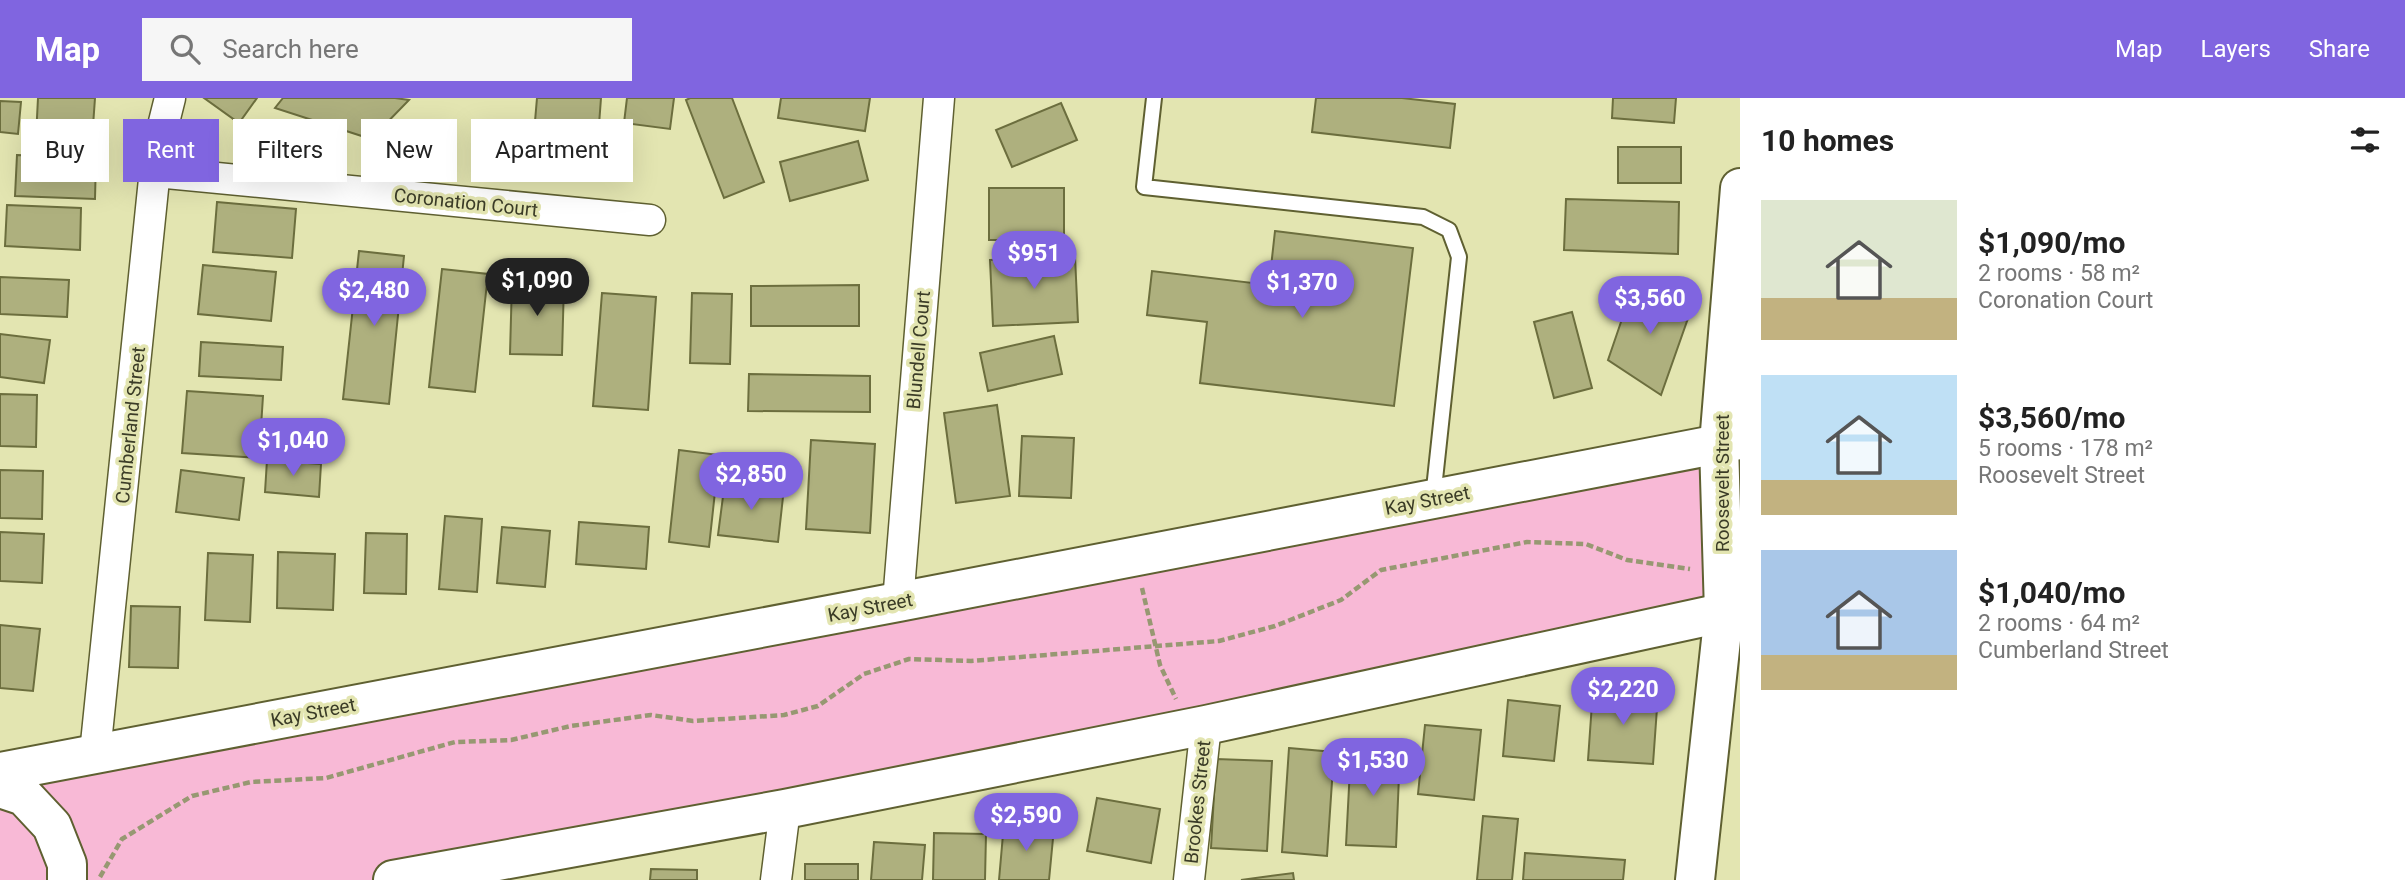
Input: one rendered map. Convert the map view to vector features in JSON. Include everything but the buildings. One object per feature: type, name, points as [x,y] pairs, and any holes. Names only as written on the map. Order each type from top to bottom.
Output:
[{"type":"street","name":"Cumberland Street","points":[[165,119],[170,98]]},
{"type":"street","name":"Blundell Court","points":[[898,602],[939,98]]},
{"type":"street","name":"Coronation Court","points":[[219,178],[649,220]]},
{"type":"street","name":"Cumberland Street","points":[[95,753],[155,182]]},
{"type":"street","name":"Roosevelt Street","points":[[1695,880],[1732,610],[1722,565],[1740,188]]},
{"type":"street","name":"Kay Street","points":[[0,772],[1729,442]]},
{"type":"street","points":[[393,880],[785,809],[1206,725],[1732,610]]},
{"type":"street","name":"Brookes Street","points":[[1189,880],[1206,725]]},
{"type":"street","points":[[0,788],[24,796],[52,826],[67,864],[66,880]]},
{"type":"street","points":[[776,880],[785,809]]},
{"type":"lane","points":[[1154,98],[1144,187],[1423,217],[1449,230],[1459,257],[1433,499]]},
{"type":"path","points":[[99,880],[122,839],[192,796],[251,782],[326,778],[455,742],[511,740],[571,726],[651,715],[693,721],[784,715],[818,706],[864,674],[909,659],[971,661],[1219,641],[1275,626],[1341,600],[1381,570],[1527,542],[1586,544],[1627,560],[1694,570],[1722,565]]},
{"type":"path","points":[[1137,556],[1144,603],[1160,665],[1176,699],[1206,725]]},
{"type":"shaded area","points":[[1740,440],[1740,609],[393,880],[0,880],[0,772]]}]
